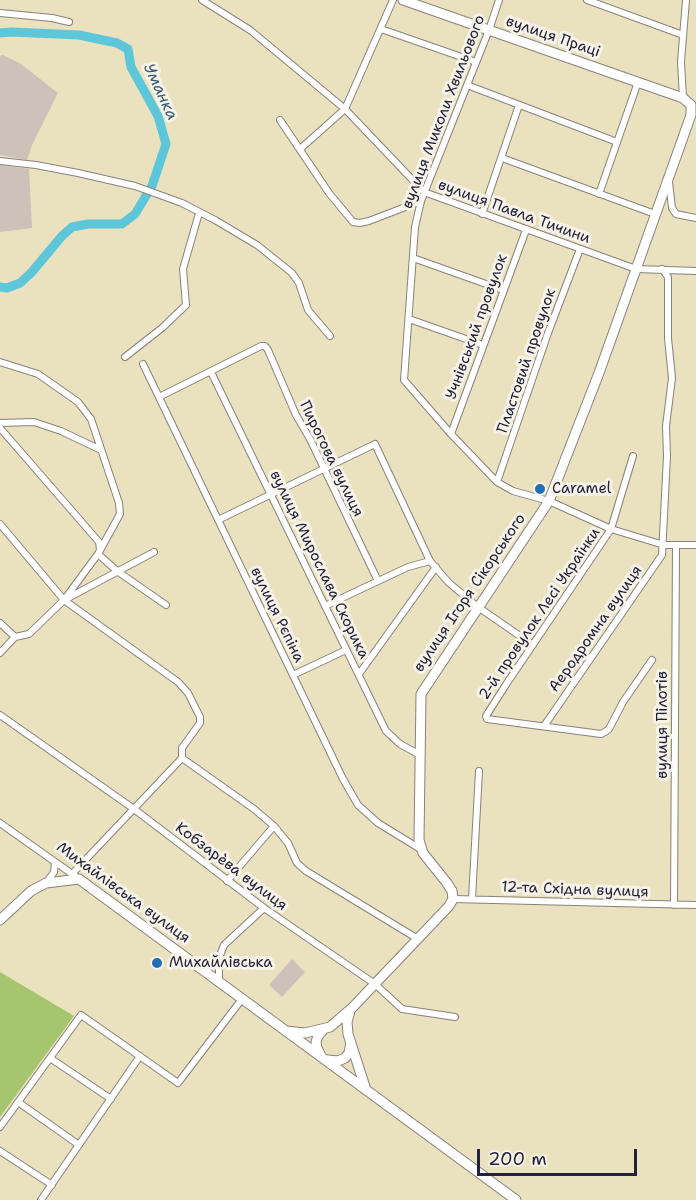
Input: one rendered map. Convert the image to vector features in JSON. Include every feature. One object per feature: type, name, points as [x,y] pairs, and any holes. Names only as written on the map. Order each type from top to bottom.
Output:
[{"type":"main road","name":"вулиця Праці","points":[[403,0],[683,98],[693,105]]},
{"type":"main road","name":"вулиця Ігоря Сікорського","points":[[422,849],[419,840],[421,694],[549,501],[599,373],[693,105]]},
{"type":"main road","points":[[352,1008],[348,1016],[349,1053],[338,1061],[324,1059],[316,1047],[318,1036],[352,1008],[449,906],[453,899],[452,891],[422,849]]},
{"type":"main road","points":[[0,920],[31,891],[46,883],[76,876]]},
{"type":"main road","name":"Михайлівська вулиця","points":[[76,876],[516,1200]]},
{"type":"main road","points":[[286,1031],[305,1033],[327,1028],[341,1028],[350,1038],[367,1092]]},
{"type":"street","name":"вулиця Павла Тичини","points":[[202,0],[250,30],[345,109],[424,192],[636,269],[696,271]]},
{"type":"street","points":[[300,149],[345,109],[393,0]]},
{"type":"street","name":"вулиця Миколи Хвильового","points":[[451,434],[404,378],[415,227],[424,192],[499,0]]},
{"type":"street","points":[[587,0],[683,36]]},
{"type":"street","points":[[683,98],[681,62],[686,0]]},
{"type":"street","points":[[0,13],[69,22]]},
{"type":"street","points":[[381,29],[476,62]]},
{"type":"street","points":[[599,194],[638,82]]},
{"type":"street","points":[[466,85],[617,142]]},
{"type":"street","points":[[482,214],[519,105]]},
{"type":"street","points":[[280,120],[329,193],[352,222],[360,224],[421,201]]},
{"type":"street","points":[[502,158],[655,214]]},
{"type":"street","points":[[0,161],[67,171],[135,186],[182,203],[215,220],[257,245],[292,273],[299,284],[308,310],[330,336]]},
{"type":"street","points":[[668,178],[672,208],[676,214],[696,218]]},
{"type":"street","points":[[124,357],[162,328],[186,305],[183,269],[199,213]]},
{"type":"street","name":"Учнівський провулок","points":[[451,434],[502,290],[526,230]]},
{"type":"street","name":"Пластовий провулок","points":[[497,482],[580,249]]},
{"type":"street","points":[[413,258],[502,290]]},
{"type":"street","points":[[662,269],[668,277],[668,338],[672,378],[666,426],[664,545]]},
{"type":"street","points":[[409,319],[483,345]]},
{"type":"street","name":"Пирогова вулиця","points":[[211,372],[265,346],[296,415],[378,581]]},
{"type":"street","points":[[0,362],[38,374],[78,402],[92,420],[120,514],[99,552],[64,600],[29,634],[15,637],[0,653]]},
{"type":"street","name":"вулиця Рєпіна","points":[[143,364],[343,779],[358,805],[378,823],[422,849]]},
{"type":"street","points":[[159,397],[211,372]]},
{"type":"street","name":"вулиця Мирослава Скорика","points":[[211,372],[386,731],[400,744],[420,755]]},
{"type":"street","points":[[0,423],[34,422],[61,431],[101,450]]},
{"type":"street","points":[[0,428],[99,542],[99,552],[117,571],[166,604]]},
{"type":"street","points":[[451,434],[497,482],[513,490],[549,501],[612,529],[664,545],[696,545]]},
{"type":"street","points":[[218,520],[375,444],[430,561],[449,583],[478,607],[533,645]]},
{"type":"street","name":"2-й провулок Лесі Українки","points":[[544,726],[490,721],[486,716],[612,529],[633,456]]},
{"type":"street","points":[[0,524],[64,600],[178,682],[188,693],[200,717],[200,723],[182,747],[182,758],[76,876]]},
{"type":"street","name":"Аеродромна вулиця","points":[[544,726],[662,555],[664,545]]},
{"type":"street","name":"вулиця Пілотів","points":[[674,905],[676,545]]},
{"type":"street","points":[[64,600],[154,552]]},
{"type":"street","points":[[325,606],[408,567],[430,561]]},
{"type":"street","points":[[359,674],[436,567]]},
{"type":"street","points":[[0,622],[15,637]]},
{"type":"street","points":[[293,675],[346,650]]},
{"type":"street","points":[[544,726],[601,734],[605,732],[652,660]]},
{"type":"street","name":"Кобзарèва вулиця","points":[[0,715],[134,809],[264,908],[375,984],[402,1010],[455,1017]]},
{"type":"street","points":[[182,758],[254,808],[274,826],[288,843],[297,863],[306,871],[418,939]]},
{"type":"street","points":[[472,899],[479,771]]},
{"type":"street","name":"Михайлівська вулиця","points":[[0,823],[76,876]]},
{"type":"street","points":[[227,881],[274,826]]},
{"type":"street","points":[[46,883],[54,872],[55,862]]},
{"type":"street","name":"12-та Східна вулиця","points":[[453,899],[696,904]]},
{"type":"street","points":[[219,981],[219,958],[224,945],[264,908]]},
{"type":"street","points":[[0,1127],[81,1015],[178,1083],[242,999]]},
{"type":"street","points":[[41,1200],[140,1056]]},
{"type":"street","points":[[50,1058],[111,1099]]},
{"type":"street","points":[[18,1102],[79,1145]]},
{"type":"street","points":[[0,1151],[52,1185]]},
{"type":"shaded area","points":[[3,55],[21,64],[58,93],[27,160],[0,155],[0,56]]},
{"type":"shaded area","points":[[0,165],[29,169],[32,228],[0,232]]},
{"type":"shaded area","points":[[292,959],[305,972],[282,997],[269,985]]},
{"type":"green space","points":[[0,972],[74,1016],[0,1117]]},
{"type":"waterway","name":"Уманка","points":[[0,33],[79,35],[117,43],[128,49],[131,67],[158,116],[166,144],[152,186],[135,214],[122,224],[88,224],[72,227],[20,283],[7,288],[0,287]]},
{"type":"place","name":"Caramel","points":[[540,489]]},
{"type":"place","name":"Михайлівська","points":[[157,963]]}]
